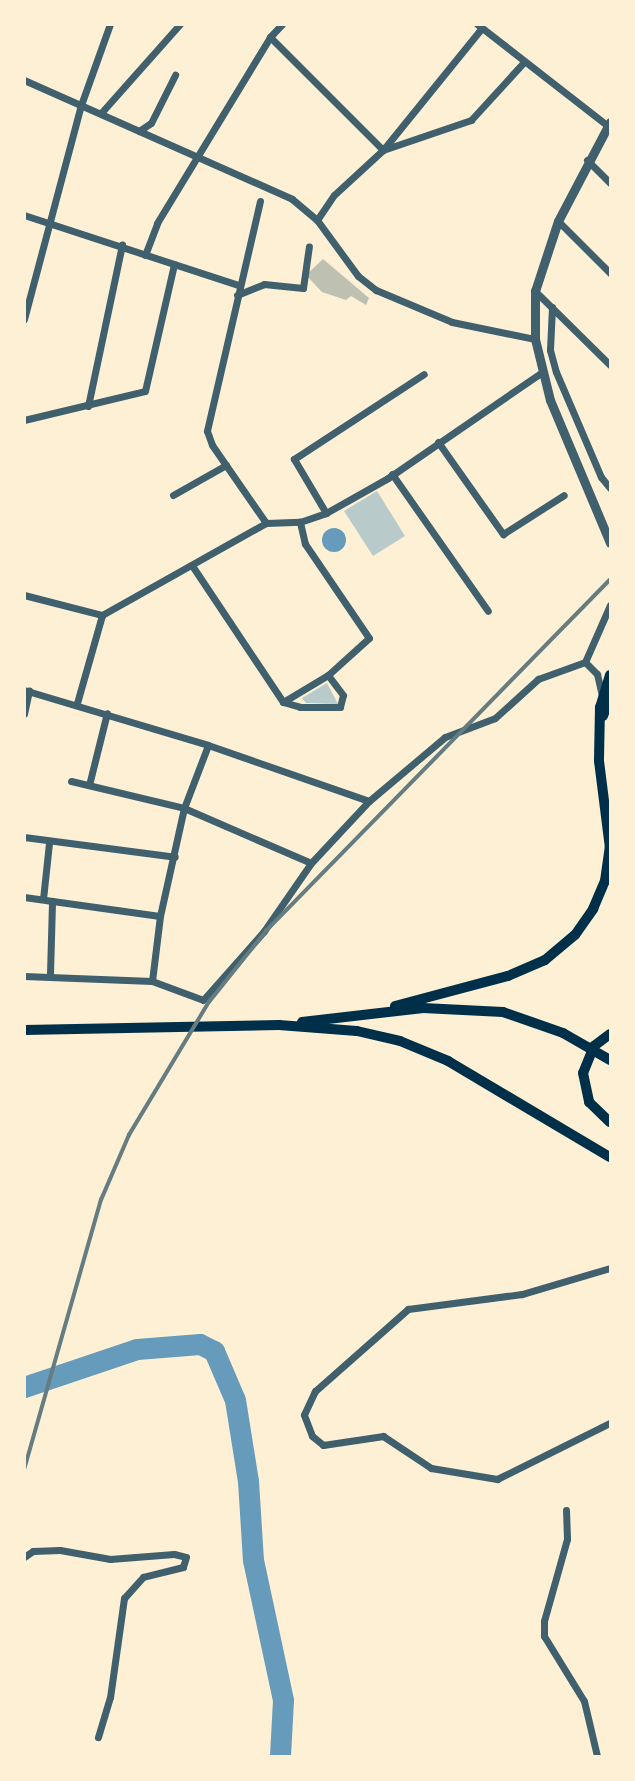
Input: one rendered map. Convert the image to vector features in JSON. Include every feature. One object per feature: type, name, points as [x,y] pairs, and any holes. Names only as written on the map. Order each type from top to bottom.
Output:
[{"type":"main road","points":[[366,1013],[508,976],[545,960],[575,935],[593,909],[605,881],[610,847],[599,732],[611,675]]},
{"type":"main road","points":[[24,1030],[279,1025],[366,1013],[466,1008],[531,1020],[563,1033],[611,1060]]},
{"type":"main road","points":[[279,1025],[357,1031],[425,1051],[611,1157]]},
{"type":"main road","points":[[609,1033],[586,1058],[583,1073],[589,1102],[611,1122]]},
{"type":"street","points":[[24,319],[28,293],[81,105],[110,24]]},
{"type":"street","points":[[101,113],[180,24]]},
{"type":"street","points":[[145,255],[158,223],[270,37],[282,24]]},
{"type":"street","points":[[317,220],[334,195],[383,150],[479,27],[523,63],[609,124],[587,160],[558,222],[535,291],[535,340],[542,372],[611,543]]},
{"type":"street","points":[[270,37],[383,150]]},
{"type":"street","points":[[383,150],[471,120],[523,63]]},
{"type":"street","points":[[139,131],[151,123],[175,75]]},
{"type":"street","points":[[24,79],[292,199],[317,220],[358,276],[376,290],[441,318],[535,340]]},
{"type":"street","points":[[587,160],[611,183]]},
{"type":"street","points":[[260,201],[207,422],[212,445],[266,523]]},
{"type":"street","points":[[24,215],[48,225],[122,244],[145,255],[238,285]]},
{"type":"street","points":[[558,222],[611,272]]},
{"type":"street","points":[[88,406],[122,244]]},
{"type":"street","points":[[237,295],[264,284],[303,288],[309,246]]},
{"type":"street","points":[[24,420],[142,394],[174,264]]},
{"type":"street","points":[[535,291],[611,365]]},
{"type":"street","points":[[552,307],[550,350],[556,372],[601,477],[611,488]]},
{"type":"street","points":[[24,595],[102,615],[193,567],[266,523],[300,522],[326,513],[392,474],[542,372]]},
{"type":"street","points":[[326,513],[294,459],[424,374]]},
{"type":"street","points":[[438,442],[503,534],[564,495]]},
{"type":"street","points":[[173,495],[226,465]]},
{"type":"street","points":[[392,474],[488,611]]},
{"type":"street","points":[[283,702],[328,675],[367,643],[368,632],[305,544],[300,522]]},
{"type":"street","points":[[193,567],[283,702],[300,708],[340,707],[343,695],[328,675]]},
{"type":"street","points":[[24,976],[50,974],[152,981],[203,1000],[264,931],[311,863],[369,801],[444,737],[495,718],[538,679],[585,662],[611,605]]},
{"type":"street","points":[[77,703],[102,615]]},
{"type":"street","points":[[585,662],[597,674],[606,698]]},
{"type":"street","points":[[24,714],[27,691],[77,703],[369,801]]},
{"type":"street","points":[[89,785],[107,713]]},
{"type":"street","points":[[152,981],[160,916],[184,808],[208,745]]},
{"type":"street","points":[[71,781],[184,808],[311,863]]},
{"type":"street","points":[[24,837],[49,843],[175,857]]},
{"type":"street","points":[[43,899],[49,843]]},
{"type":"street","points":[[24,897],[160,916]]},
{"type":"street","points":[[50,974],[52,901]]},
{"type":"street","points":[[611,1268],[523,1294],[408,1309],[315,1391],[304,1415],[312,1436],[323,1445],[383,1436],[431,1468],[498,1479],[611,1423]]},
{"type":"street","points":[[566,1510],[567,1539],[544,1621],[544,1636],[584,1701],[597,1756]]},
{"type":"street","points":[[24,1557],[33,1551],[60,1550],[110,1559],[174,1554],[186,1557],[183,1567],[143,1577],[124,1598],[110,1697],[98,1737]]},
{"type":"shaded area","points":[[377,491],[405,536],[373,556],[344,511]]},
{"type":"shaded area","points":[[327,683],[338,704],[306,703],[302,698]]},
{"type":"water","points":[[334,528],[342,532],[346,540],[342,548],[334,552],[326,548],[322,540],[326,532]]},
{"type":"building","points":[[323,259],[369,298],[366,305],[351,296],[346,300],[322,292],[306,275]]},
{"type":"waterway","points":[[24,1387],[137,1349],[200,1344],[214,1351],[235,1400],[248,1481],[253,1560],[283,1700],[280,1756]]},
{"type":"railway","points":[[24,1470],[101,1200],[129,1135],[209,1002],[266,931],[610,580]]}]
